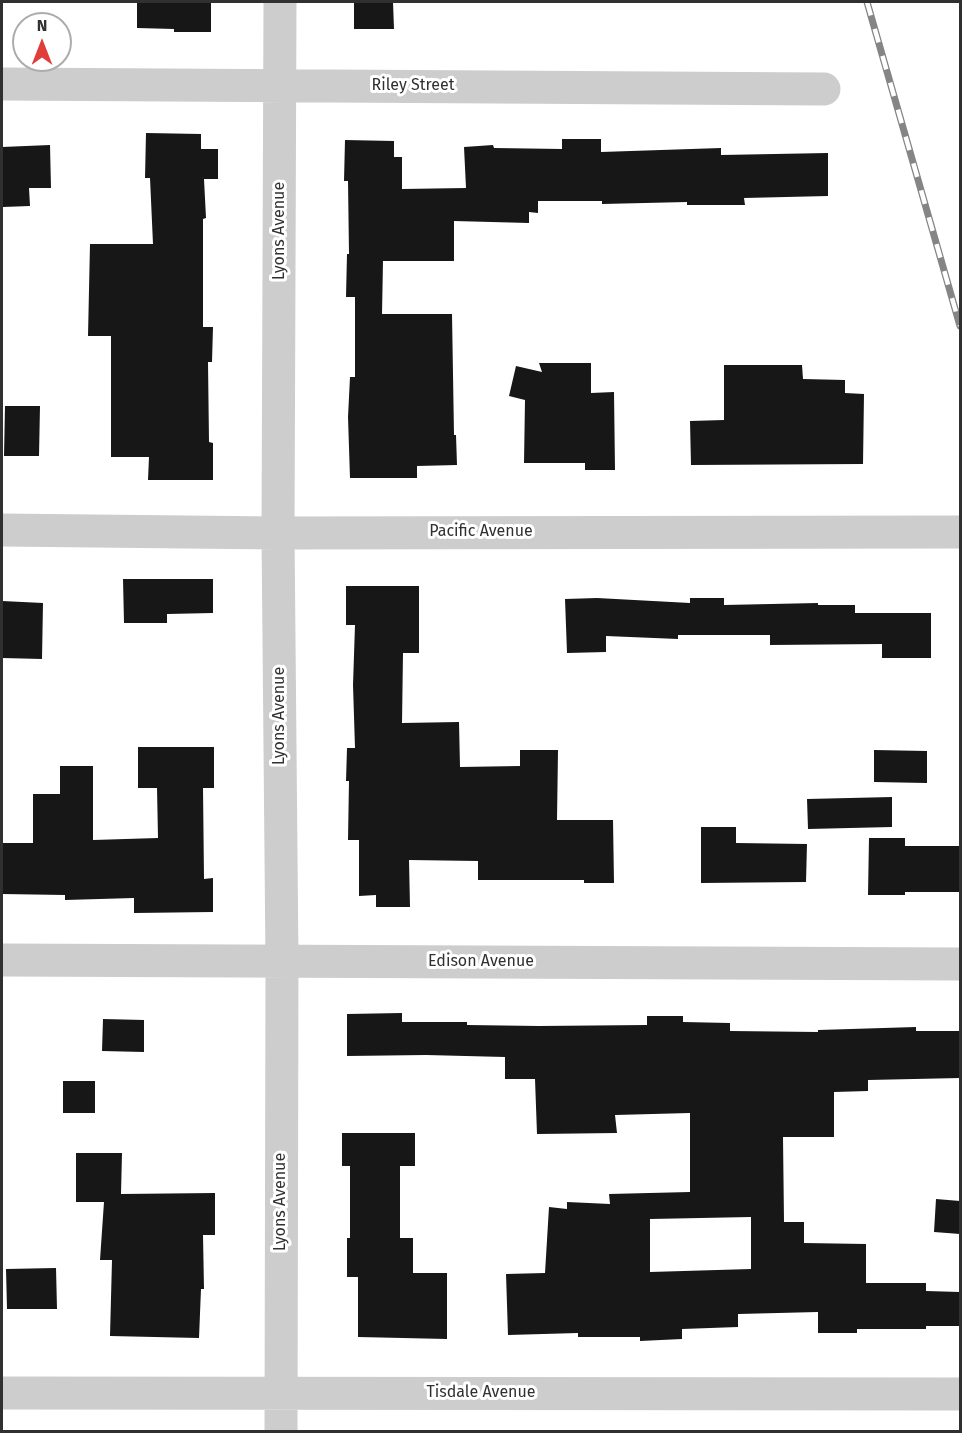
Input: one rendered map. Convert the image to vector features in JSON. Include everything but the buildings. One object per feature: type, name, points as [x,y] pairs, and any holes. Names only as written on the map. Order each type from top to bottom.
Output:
[{"type":"street","name":"Lyons Avenue","points":[[280,2],[278,533],[282,962],[281,1431]]},
{"type":"street","name":"Riley Street","points":[[2,84],[824,88]]},
{"type":"street","name":"Pacific Avenue","points":[[2,530],[278,533],[960,532]]},
{"type":"street","name":"Edison Avenue","points":[[2,960],[960,964]]},
{"type":"street","name":"Tisdale Avenue","points":[[2,1393],[960,1394]]},
{"type":"railway","points":[[867,2],[960,326]]}]
